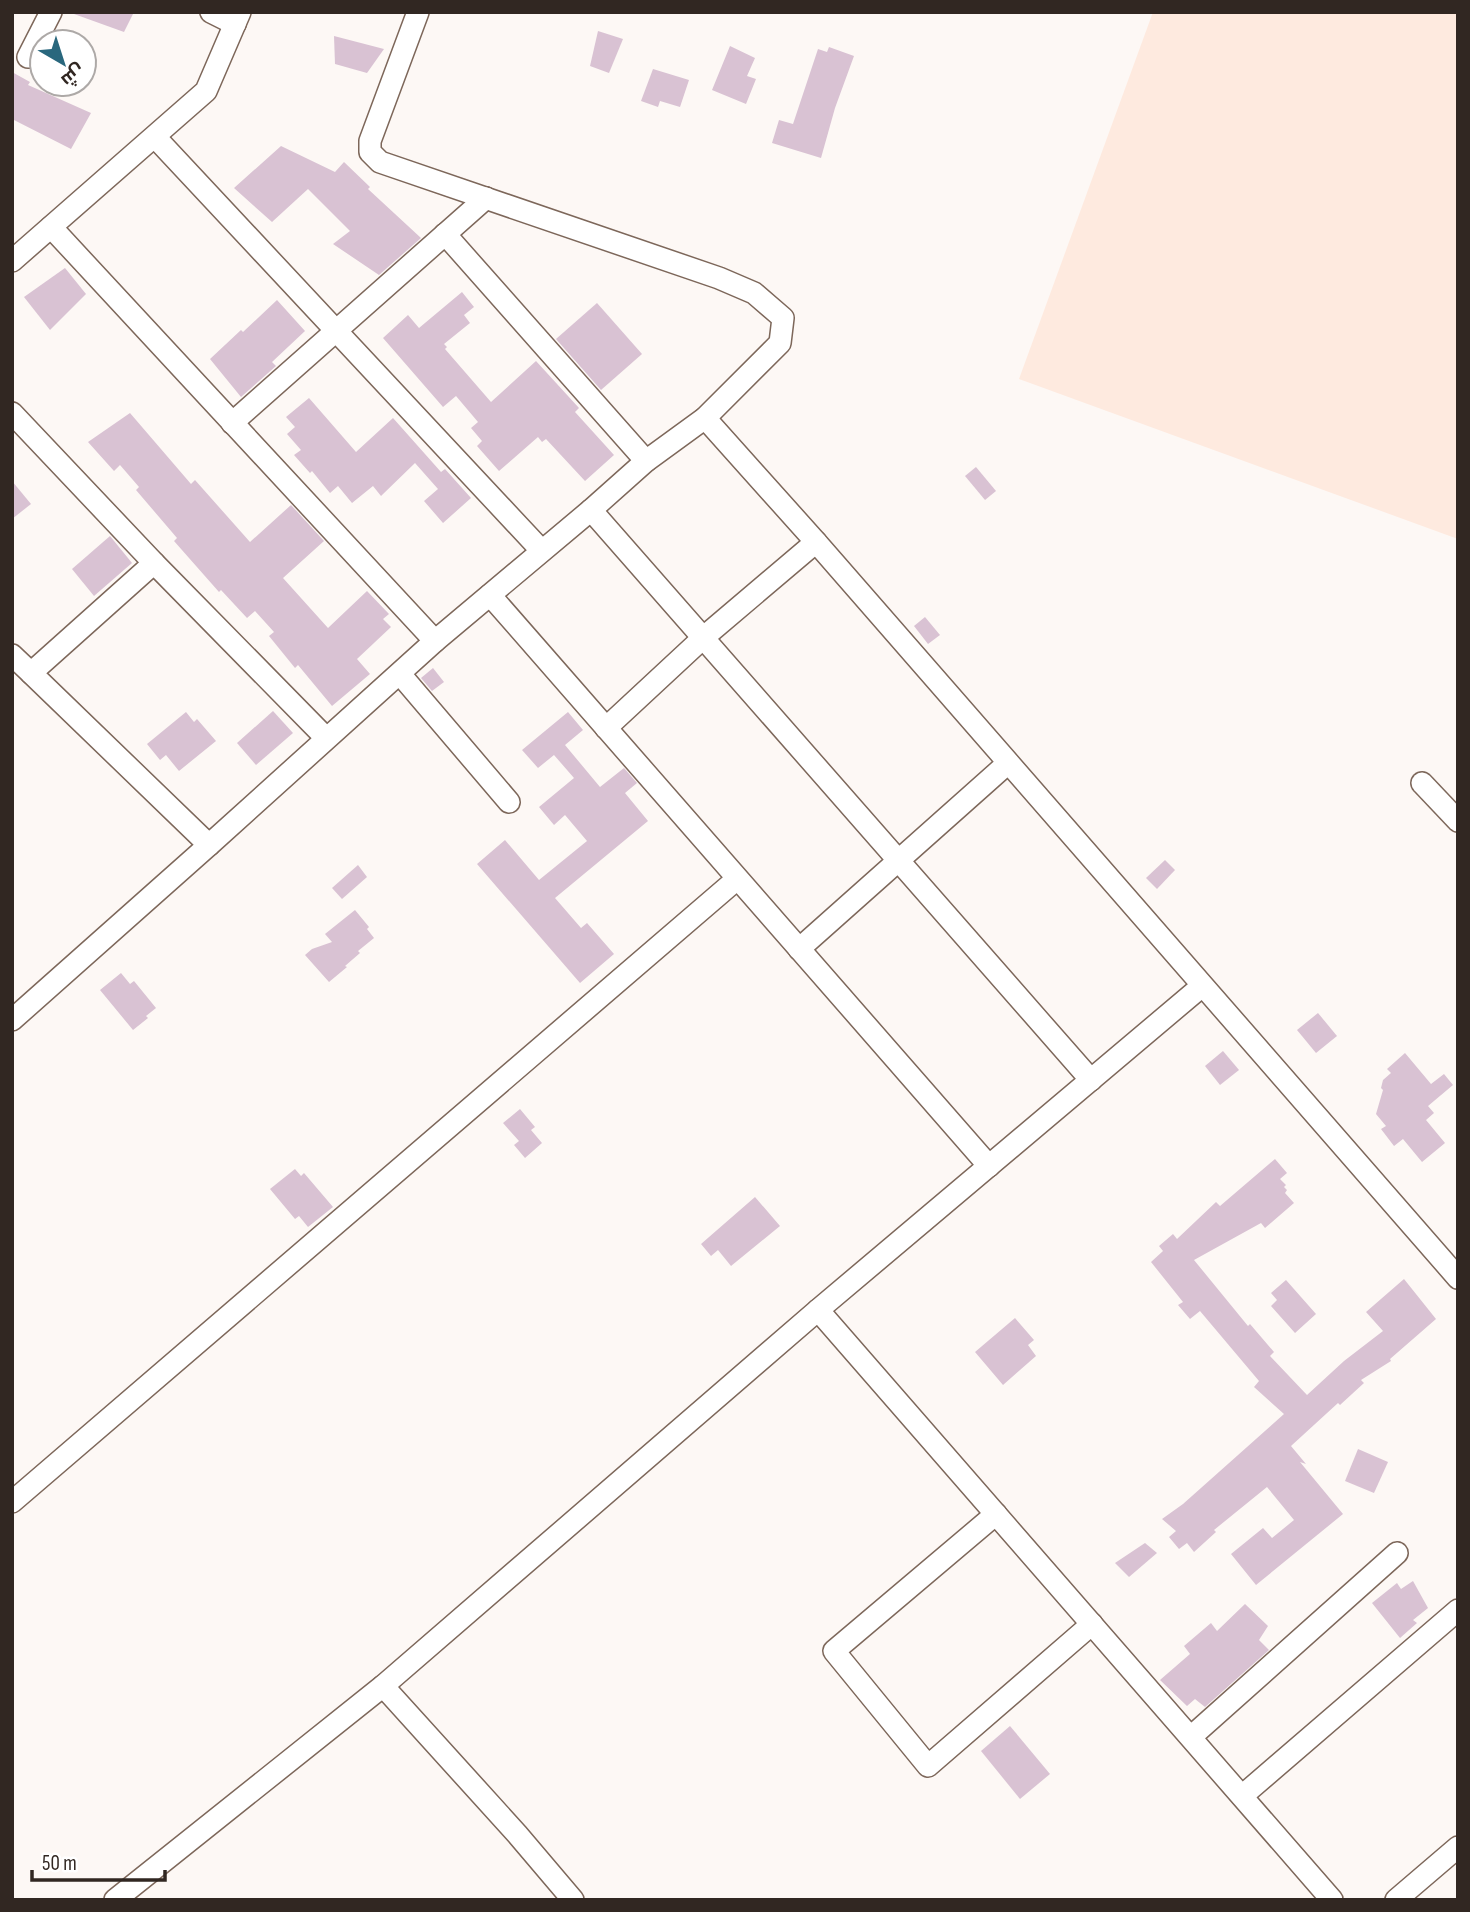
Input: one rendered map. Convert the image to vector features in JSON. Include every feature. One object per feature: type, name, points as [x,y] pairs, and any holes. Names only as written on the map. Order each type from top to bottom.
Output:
[{"type":"street","points":[[43,28],[51,12]]},
{"type":"street","points":[[12,261],[206,91],[237,18],[211,12]]},
{"type":"street","points":[[12,1020],[435,641],[646,461],[705,418],[780,343],[782,318],[754,293],[719,278],[380,162],[370,152],[370,141],[418,12]]},
{"type":"street","points":[[155,137],[541,550]]},
{"type":"street","points":[[232,423],[486,198]]},
{"type":"street","points":[[51,227],[435,641]]},
{"type":"street","points":[[445,234],[646,461]]},
{"type":"street","points":[[12,413],[154,563],[326,738]]},
{"type":"street","points":[[705,418],[1458,1278]]},
{"type":"street","points":[[591,510],[1091,1080]]},
{"type":"street","points":[[606,728],[704,637],[816,542]]},
{"type":"street","points":[[31,673],[154,563]]},
{"type":"street","points":[[490,596],[989,1166]]},
{"type":"street","points":[[12,656],[209,845]]},
{"type":"street","points":[[400,674],[509,802]]},
{"type":"street","points":[[799,949],[1008,763]]},
{"type":"street","points":[[1422,783],[1458,821]]},
{"type":"street","points":[[12,1502],[737,878]]},
{"type":"street","points":[[115,1900],[383,1686],[818,1310],[1202,986]]},
{"type":"street","points":[[818,1310],[1192,1736],[1332,1900]]},
{"type":"street","points":[[996,1514],[834,1651],[928,1766],[1092,1624]]},
{"type":"street","points":[[1192,1736],[1397,1553]]},
{"type":"street","points":[[1242,1796],[1458,1610]]},
{"type":"street","points":[[383,1686],[573,1900]]},
{"type":"street","points":[[1396,1900],[1458,1847]]},
{"type":"shaded area","points":[[1153,12],[1458,12],[1458,539],[1019,379]]},
{"type":"building","points":[[134,12],[124,32],[74,14]]},
{"type":"building","points":[[598,31],[623,39],[609,73],[590,66]]},
{"type":"building","points":[[334,36],[384,49],[367,73],[335,64]]},
{"type":"building","points":[[730,46],[755,58],[747,76],[756,79],[746,104],[712,90]]},
{"type":"building","points":[[829,47],[854,56],[821,158],[772,143],[779,120],[793,124],[818,49],[827,52]]},
{"type":"building","points":[[653,69],[689,80],[680,107],[660,101],[658,107],[641,101]]},
{"type":"building","points":[[12,72],[28,81],[28,98],[57,98],[91,113],[71,149],[12,119]]},
{"type":"building","points":[[281,146],[335,172],[344,162],[370,187],[368,189],[421,238],[379,275],[333,244],[350,231],[308,189],[272,222],[234,188]]},
{"type":"building","points":[[65,268],[86,294],[50,330],[24,297]]},
{"type":"building","points":[[462,292],[474,307],[464,315],[470,323],[444,344],[447,347],[445,349],[491,402],[536,361],[579,408],[575,412],[614,455],[585,481],[546,439],[542,442],[538,437],[499,471],[477,446],[482,441],[471,428],[478,422],[456,396],[443,407],[383,338],[408,315],[419,328]]},
{"type":"building","points":[[277,300],[305,331],[272,362],[276,366],[241,397],[210,359]]},
{"type":"building","points":[[597,303],[642,354],[601,390],[556,339]]},
{"type":"building","points":[[309,398],[356,452],[393,418],[441,472],[445,469],[471,498],[443,523],[424,501],[438,489],[415,463],[381,496],[373,486],[352,503],[338,486],[330,493],[294,455],[301,450],[287,434],[295,427],[286,417]]},
{"type":"building","points":[[130,413],[191,484],[195,480],[250,542],[291,505],[324,541],[283,578],[328,628],[367,591],[389,614],[383,619],[391,627],[357,659],[370,674],[332,706],[298,665],[295,668],[269,636],[274,632],[255,611],[247,618],[221,590],[219,592],[174,541],[177,538],[136,490],[139,487],[120,465],[114,471],[88,442]]},
{"type":"building","points":[[976,467],[996,491],[985,500],[965,476]]},
{"type":"building","points":[[12,481],[31,504],[12,519]]},
{"type":"building","points":[[110,536],[132,563],[94,596],[72,569]]},
{"type":"building","points":[[925,617],[940,635],[928,644],[914,626]]},
{"type":"building","points":[[433,668],[444,682],[432,691],[421,678]]},
{"type":"building","points":[[273,711],[293,733],[256,765],[237,743]]},
{"type":"building","points":[[186,712],[194,722],[197,719],[216,741],[179,771],[166,755],[160,760],[147,744]]},
{"type":"building","points":[[568,712],[583,730],[565,745],[600,787],[624,768],[637,783],[625,793],[648,821],[555,898],[581,928],[587,923],[614,954],[580,983],[477,864],[505,840],[539,880],[587,841],[565,815],[554,825],[539,807],[574,778],[554,755],[538,768],[522,750]]},
{"type":"building","points":[[1165,860],[1175,870],[1157,889],[1146,878]]},
{"type":"building","points":[[358,865],[367,877],[342,899],[332,888]]},
{"type":"building","points":[[355,910],[374,938],[329,982],[305,955],[312,949],[332,942],[325,934]]},
{"type":"building","points":[[121,973],[130,984],[134,981],[156,1008],[133,1030],[100,990]]},
{"type":"building","points":[[1318,1013],[1337,1036],[1316,1053],[1297,1030]]},
{"type":"building","points":[[1223,1051],[1239,1070],[1220,1085],[1205,1066]]},
{"type":"building","points":[[1405,1053],[1431,1084],[1444,1074],[1453,1085],[1428,1106],[1434,1113],[1426,1120],[1445,1143],[1422,1162],[1403,1139],[1394,1146],[1381,1129],[1386,1126],[1376,1114],[1383,1080],[1391,1073],[1387,1069]]},
{"type":"building","points":[[520,1109],[535,1127],[531,1130],[542,1143],[525,1158],[514,1145],[519,1141],[503,1123]]},
{"type":"building","points":[[1275,1159],[1287,1173],[1280,1179],[1286,1185],[1285,1193],[1294,1203],[1265,1228],[1261,1223],[1194,1260],[1248,1326],[1250,1324],[1274,1352],[1270,1356],[1307,1395],[1344,1361],[1383,1331],[1366,1312],[1404,1279],[1436,1319],[1390,1359],[1391,1361],[1361,1380],[1364,1383],[1291,1446],[1306,1464],[1300,1462],[1343,1514],[1256,1585],[1231,1554],[1263,1528],[1272,1538],[1294,1520],[1267,1487],[1214,1530],[1216,1532],[1194,1552],[1187,1543],[1179,1549],[1169,1537],[1176,1531],[1162,1519],[1183,1504],[1284,1414],[1254,1387],[1259,1381],[1200,1311],[1190,1319],[1178,1305],[1183,1302],[1151,1262],[1163,1251],[1159,1246],[1173,1234],[1177,1239],[1216,1202],[1220,1206]]},
{"type":"building","points":[[295,1169],[301,1176],[304,1173],[333,1207],[308,1227],[299,1216],[295,1219],[270,1189]]},
{"type":"building","points":[[755,1197],[780,1226],[731,1266],[718,1250],[711,1256],[701,1244]]},
{"type":"building","points":[[1286,1280],[1316,1314],[1295,1333],[1271,1306],[1277,1300],[1271,1293]]},
{"type":"building","points":[[1015,1318],[1034,1340],[1028,1345],[1036,1356],[1003,1385],[975,1352]]},
{"type":"building","points":[[1358,1449],[1388,1462],[1374,1493],[1345,1481]]},
{"type":"building","points":[[1145,1543],[1157,1553],[1129,1577],[1115,1563]]},
{"type":"building","points":[[1413,1581],[1428,1608],[1413,1620],[1417,1623],[1400,1638],[1372,1603],[1397,1583],[1401,1589]]},
{"type":"building","points":[[1245,1604],[1268,1626],[1259,1640],[1269,1650],[1205,1707],[1195,1699],[1187,1706],[1160,1680],[1190,1654],[1184,1646],[1211,1623],[1217,1631]]},
{"type":"building","points":[[1010,1726],[1050,1774],[1020,1799],[981,1751]]}]
